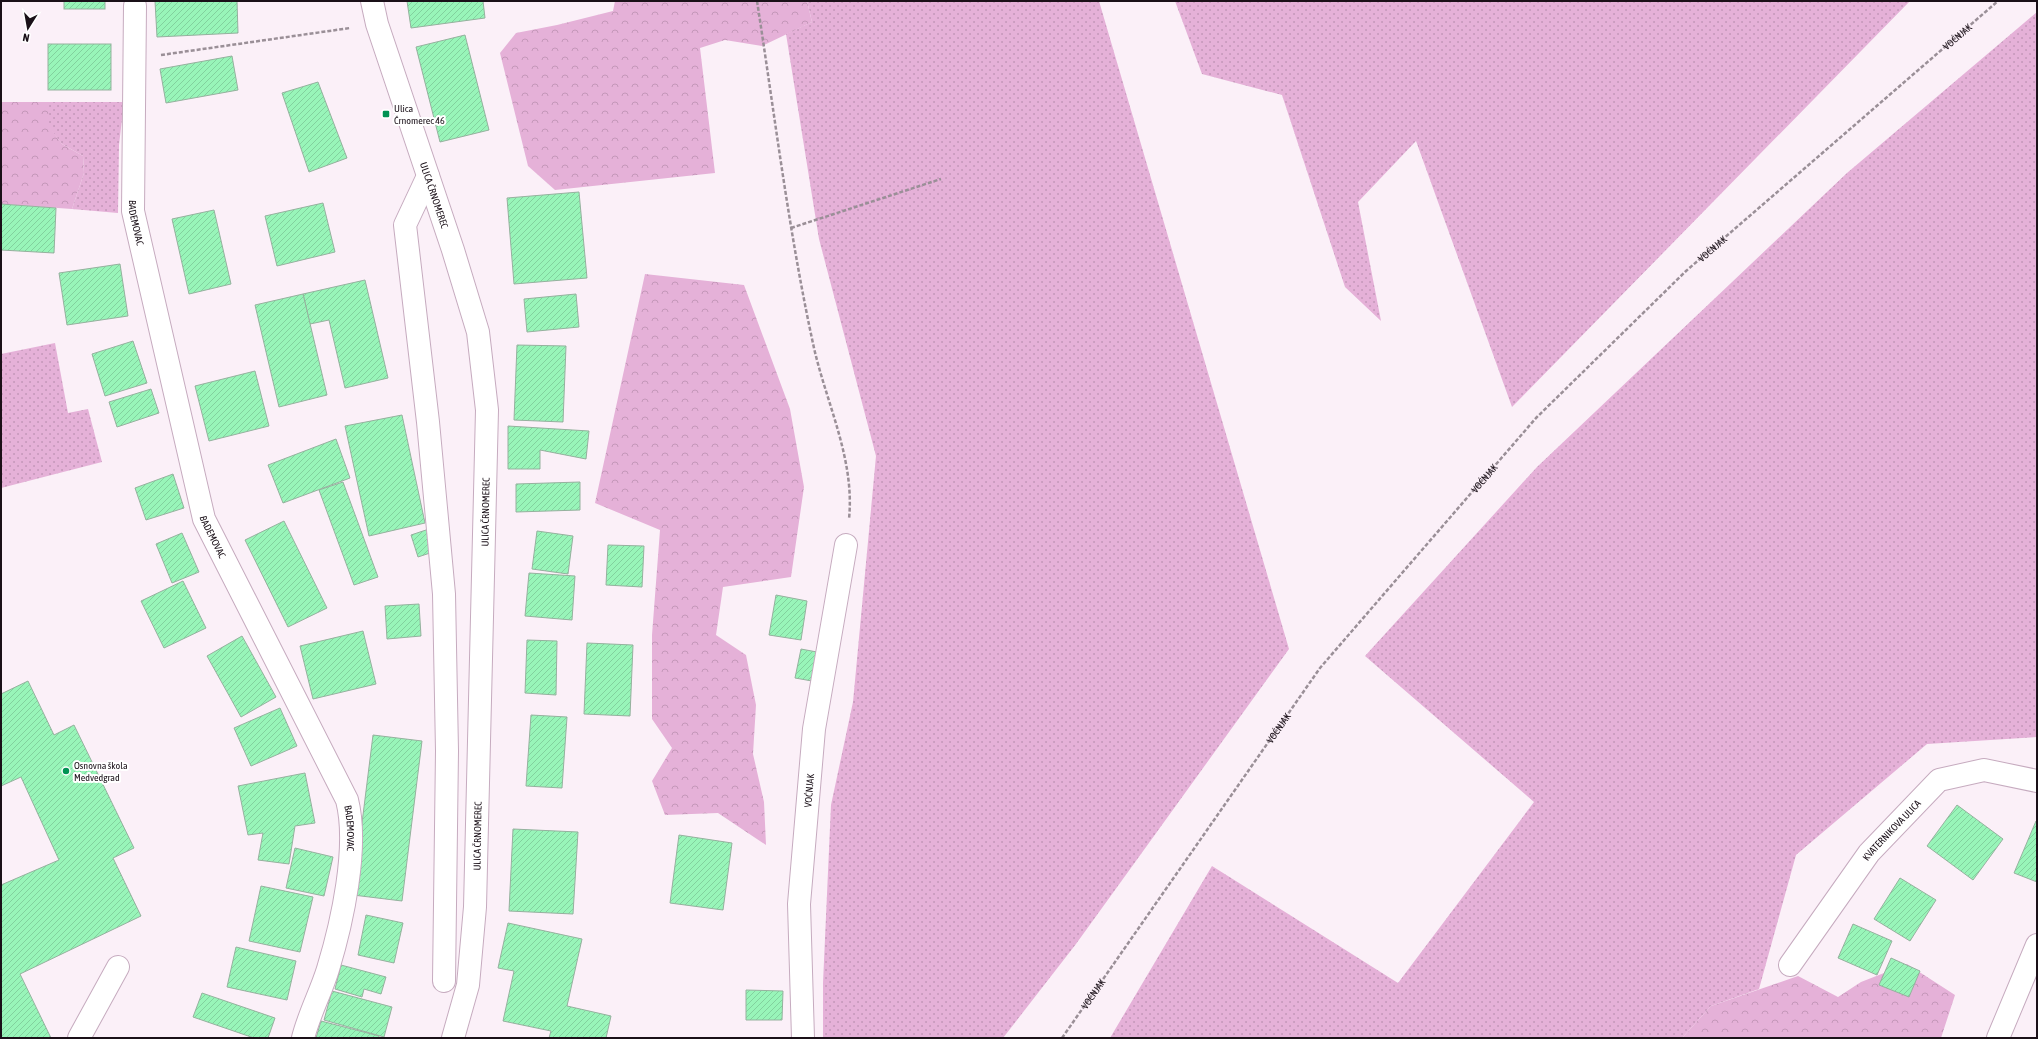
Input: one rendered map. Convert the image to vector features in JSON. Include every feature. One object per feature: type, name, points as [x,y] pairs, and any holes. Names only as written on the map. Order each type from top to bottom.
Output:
[{"type":"street","name":"ULICA ČRNOMEREC","points":[[372,1],[377,24],[453,250],[478,332],[487,410],[475,907],[468,985],[453,1038]]},
{"type":"street","name":"BADEMOVAC","points":[[135,6],[133,211],[204,518],[347,800],[351,816],[350,863],[342,910],[328,969],[303,1038]]},
{"type":"street","points":[[428,176],[406,225],[428,422],[444,594],[447,751],[444,981]]},
{"type":"street","name":"VOĆNJAK","points":[[803,1038],[799,904],[814,729],[846,545]]},
{"type":"street","name":"KVATERNIKOVA ULICA","points":[[1790,965],[1869,853],[1939,780],[1984,770],[2037,780]]},
{"type":"street","points":[[1998,1038],[2037,945]]},
{"type":"street","points":[[79,1038],[118,967]]},
{"type":"path","points":[[757,1],[792,228],[815,349],[843,446],[851,498],[846,545]]},
{"type":"path","name":"VOĆNJAK","points":[[1062,1038],[1320,668],[1536,418],[1686,271],[1998,1]]},
{"type":"path","points":[[135,59],[357,27]]},
{"type":"path","points":[[792,228],[941,178]]},
{"type":"green space","points":[[615,1],[807,1],[812,22],[762,46],[725,40],[700,48],[715,173],[555,190],[528,166],[500,53],[516,33],[557,25],[613,11]]},
{"type":"green space","points":[[807,1],[1099,1],[1289,649],[1076,944],[1003,1038],[823,1038],[823,983],[831,805],[853,702],[876,456],[819,239],[786,34],[812,22]]},
{"type":"green space","points":[[1175,1],[1910,1],[1512,407],[1416,141],[1358,202],[1381,321],[1345,287],[1282,95],[1202,74]]},
{"type":"green space","points":[[2037,12],[2037,737],[1927,744],[1796,855],[1759,989],[1711,1006],[1682,1038],[1110,1038],[1212,866],[1398,983],[1534,802],[1365,656],[1537,467],[1847,173]]},
{"type":"green space","points":[[1,102],[48,102],[49,126],[62,144],[83,156],[84,173],[72,209],[1,204]]},
{"type":"green space","points":[[48,102],[124,102],[119,145],[118,213],[72,209],[84,173],[83,156],[62,144],[48,126]]},
{"type":"green space","points":[[645,274],[744,285],[790,409],[804,487],[791,577],[723,587],[716,635],[746,655],[756,705],[753,754],[764,802],[766,845],[718,813],[665,815],[652,781],[672,748],[652,719],[652,635],[660,530],[595,503]]},
{"type":"green space","points":[[55,343],[68,413],[88,409],[102,462],[1,488],[1,354]]},
{"type":"green space","points":[[1907,964],[1955,995],[1941,1038],[1682,1038],[1711,1006],[1798,976],[1838,997],[1861,982]]},
{"type":"building","points":[[64,1],[105,1],[105,9],[64,9]]},
{"type":"building","points":[[155,1],[237,1],[238,33],[157,37]]},
{"type":"building","points":[[407,1],[483,1],[485,18],[411,28]]},
{"type":"building","points":[[465,35],[489,130],[440,142],[416,47]]},
{"type":"building","points":[[48,44],[111,44],[111,90],[48,90]]},
{"type":"building","points":[[232,56],[238,90],[166,103],[160,69]]},
{"type":"building","points":[[318,82],[347,158],[309,172],[282,93]]},
{"type":"building","points":[[579,192],[587,278],[514,284],[507,198]]},
{"type":"building","points":[[323,203],[335,252],[277,266],[265,216]]},
{"type":"building","points":[[1,204],[56,208],[54,253],[1,250]]},
{"type":"building","points":[[214,210],[231,284],[189,294],[172,219]]},
{"type":"building","points":[[120,264],[128,316],[67,325],[59,273]]},
{"type":"building","points":[[365,280],[388,378],[345,388],[329,320],[310,324],[303,294]]},
{"type":"building","points":[[303,294],[327,395],[279,407],[255,305]]},
{"type":"building","points":[[576,294],[579,327],[527,332],[524,299]]},
{"type":"building","points":[[133,341],[147,383],[105,396],[92,354]]},
{"type":"building","points":[[517,345],[566,346],[563,422],[514,420]]},
{"type":"building","points":[[255,371],[269,426],[209,441],[195,386]]},
{"type":"building","points":[[151,389],[159,413],[117,427],[109,402]]},
{"type":"building","points":[[402,415],[425,523],[369,536],[345,426]]},
{"type":"building","points":[[508,426],[589,431],[586,459],[540,450],[540,469],[508,469]]},
{"type":"building","points":[[336,439],[350,478],[283,503],[268,465]]},
{"type":"building","points":[[173,474],[184,508],[146,520],[135,488]]},
{"type":"building","points":[[343,482],[378,577],[354,585],[319,490]]},
{"type":"building","points":[[580,482],[580,510],[516,512],[516,484]]},
{"type":"building","points":[[284,521],[327,608],[288,627],[245,540]]},
{"type":"building","points":[[432,528],[439,550],[418,557],[411,535]]},
{"type":"building","points":[[537,531],[573,536],[568,574],[532,569]]},
{"type":"building","points":[[182,533],[199,572],[172,583],[156,544]]},
{"type":"building","points":[[608,545],[644,546],[642,587],[606,585]]},
{"type":"building","points":[[529,573],[575,576],[572,620],[525,616]]},
{"type":"building","points":[[183,581],[206,628],[164,648],[141,601]]},
{"type":"building","points":[[776,595],[807,601],[801,640],[769,635]]},
{"type":"building","points":[[419,604],[421,636],[387,639],[385,606]]},
{"type":"building","points":[[363,631],[376,684],[313,699],[300,646]]},
{"type":"building","points":[[242,636],[276,697],[241,717],[207,656]]},
{"type":"building","points":[[527,640],[557,641],[556,695],[525,693]]},
{"type":"building","points":[[587,643],[633,645],[630,716],[584,714]]},
{"type":"building","points":[[801,649],[817,652],[812,681],[795,678]]},
{"type":"building","points":[[28,681],[54,735],[74,725],[134,848],[113,858],[141,916],[20,974],[51,1038],[1,1038],[1,885],[59,860],[21,777],[1,786],[1,694]]},
{"type":"building","points":[[280,708],[297,746],[251,766],[234,728]]},
{"type":"building","points":[[531,715],[567,717],[562,788],[526,786]]},
{"type":"building","points":[[373,735],[422,741],[402,901],[353,895]]},
{"type":"building","points":[[305,773],[315,823],[295,826],[289,864],[258,860],[263,833],[248,835],[238,786]]},
{"type":"building","points":[[1957,805],[2003,839],[1973,880],[1927,846]]},
{"type":"building","points":[[2036,821],[2037,822],[2037,882],[2014,873]]},
{"type":"building","points":[[513,829],[578,832],[573,914],[509,911]]},
{"type":"building","points":[[679,835],[732,843],[723,910],[670,903]]},
{"type":"building","points":[[295,848],[333,857],[324,896],[286,888]]},
{"type":"building","points":[[1900,878],[1936,900],[1910,941],[1874,919]]},
{"type":"building","points":[[261,886],[313,897],[300,952],[249,941]]},
{"type":"building","points":[[366,915],[403,923],[394,963],[358,955]]},
{"type":"building","points":[[508,923],[582,939],[567,1006],[611,1016],[606,1038],[549,1038],[551,1031],[503,1021],[514,971],[498,968]]},
{"type":"building","points":[[1853,924],[1892,941],[1877,975],[1838,958]]},
{"type":"building","points":[[236,947],[296,961],[287,1000],[227,987]]},
{"type":"building","points":[[1891,958],[1920,971],[1909,997],[1879,985]]},
{"type":"building","points":[[341,965],[386,977],[381,994],[364,989],[362,997],[335,989]]},
{"type":"building","points":[[746,990],[783,991],[782,1020],[746,1020]]},
{"type":"building","points":[[332,991],[392,1007],[384,1037],[324,1020]]},
{"type":"building","points":[[202,993],[275,1018],[268,1038],[254,1038],[193,1017]]},
{"type":"building","points":[[321,1021],[379,1036],[379,1038],[316,1038]]},
{"type":"place","name":"Ulica Črnomerec 46","points":[[386,114]]},
{"type":"place","name":"Osnovna škola Medvedgrad","points":[[66,771]]}]
